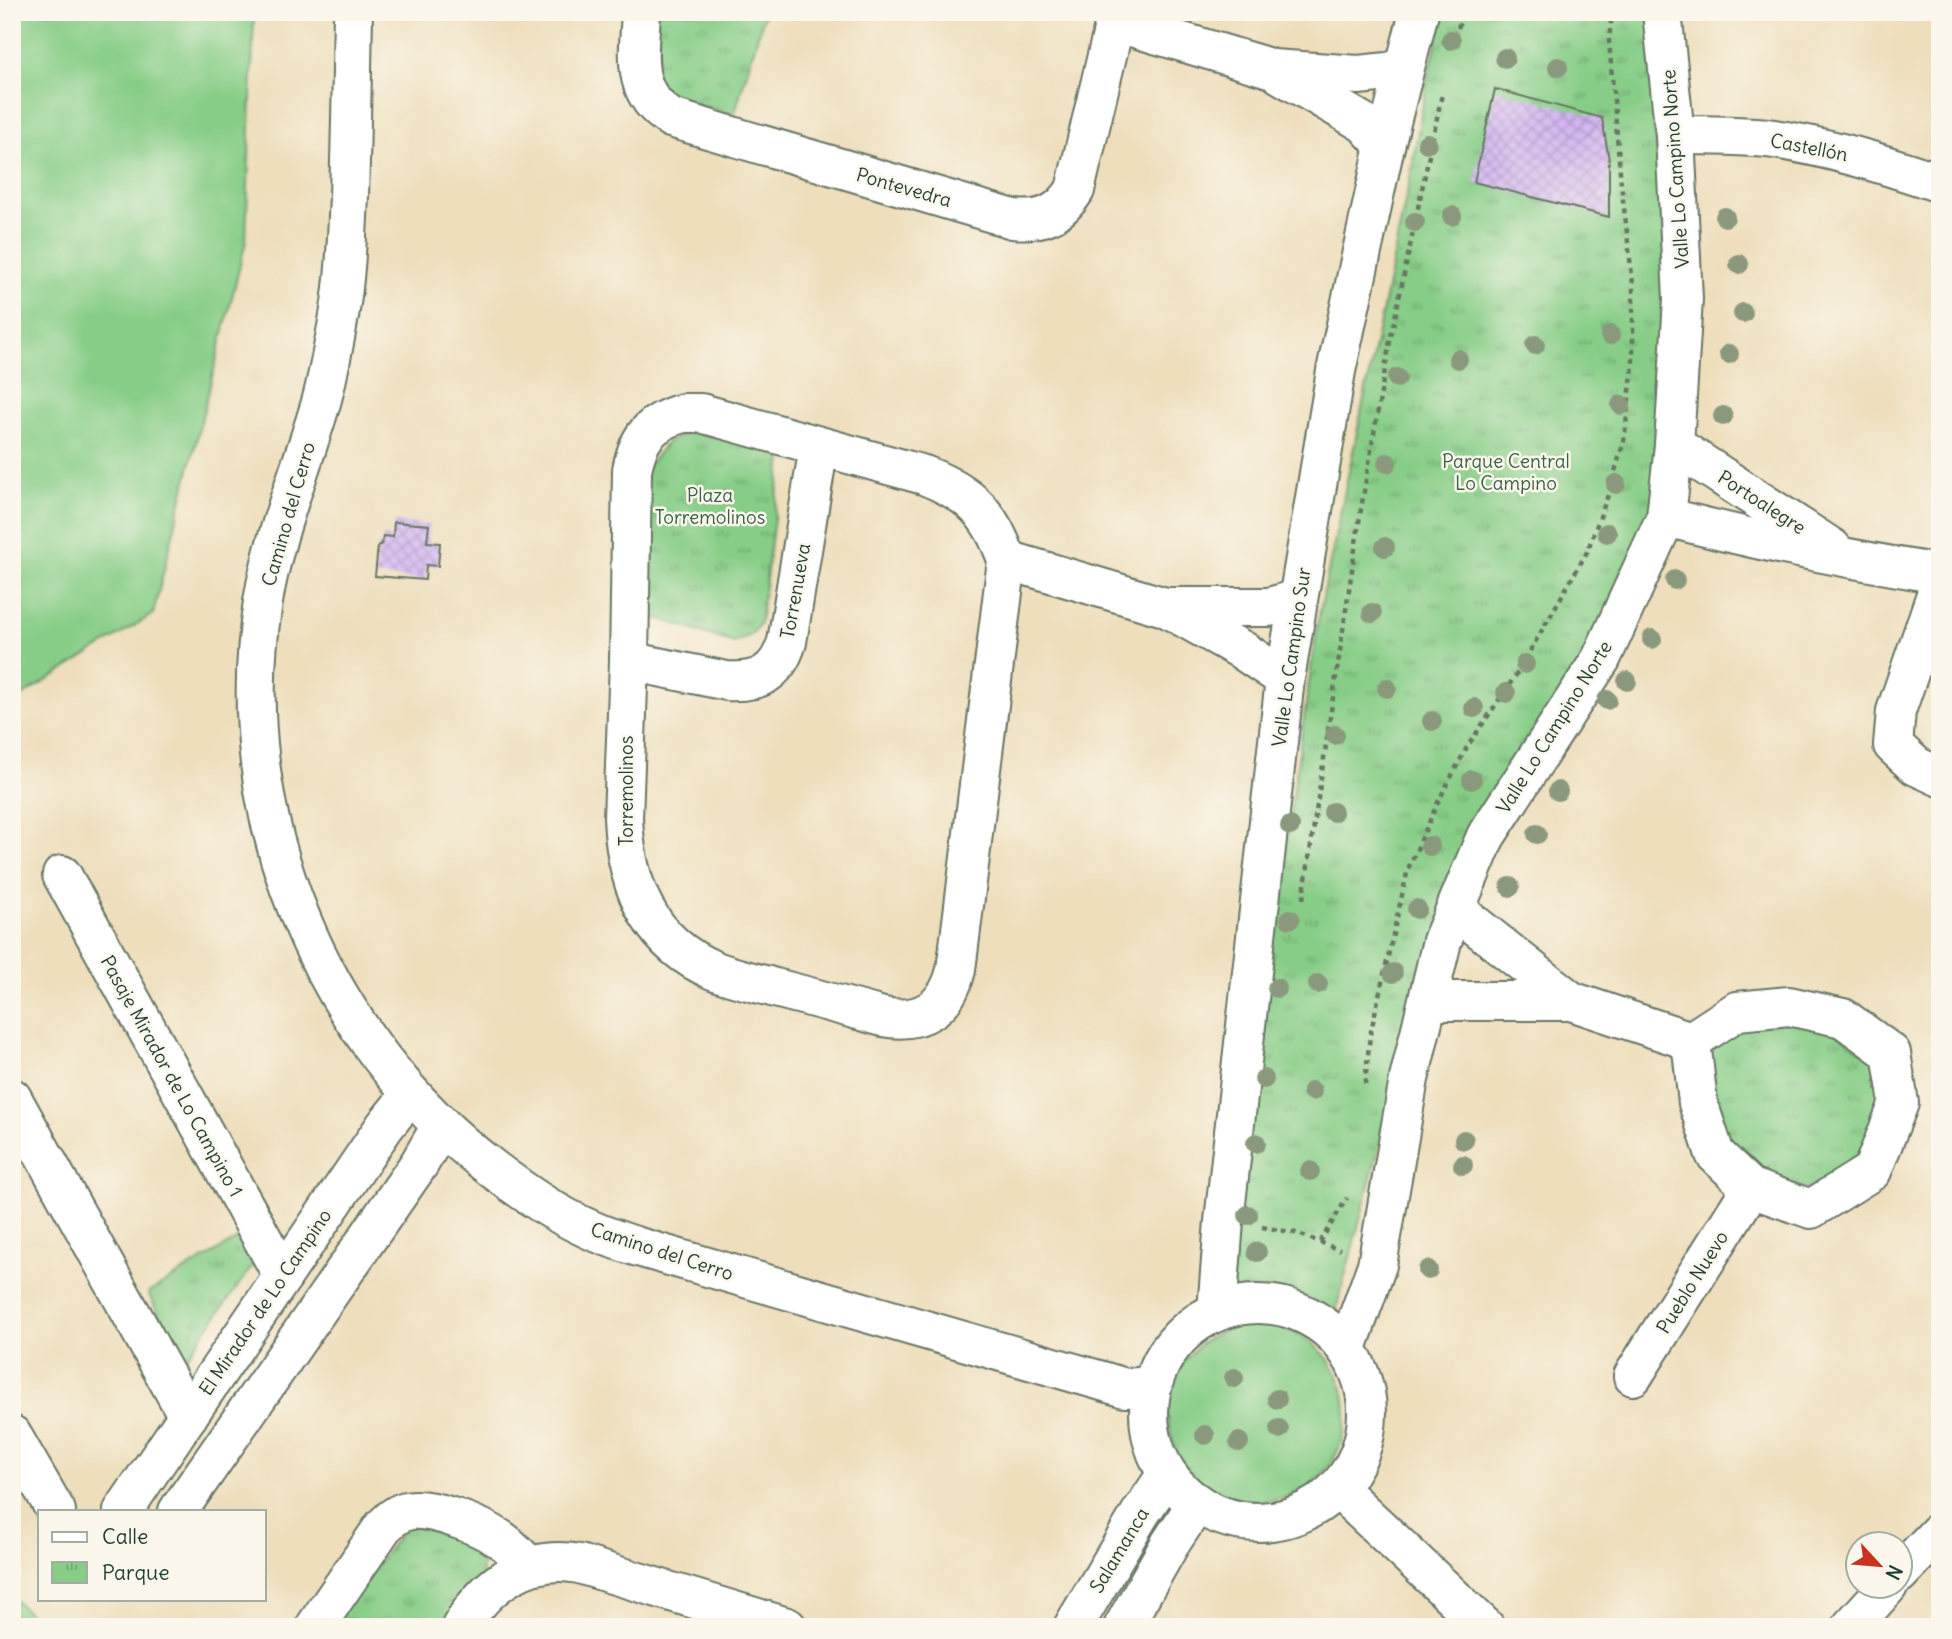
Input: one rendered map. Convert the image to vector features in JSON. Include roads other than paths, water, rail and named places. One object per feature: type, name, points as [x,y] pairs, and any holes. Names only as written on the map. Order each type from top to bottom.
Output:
[{"type":"street","name":"Camino del Cerro","points":[[353,12],[349,191],[340,311],[323,396],[275,547],[263,601],[257,657],[256,711],[260,766],[269,820],[287,881],[310,940],[345,1005],[372,1047],[410,1095],[441,1126],[505,1178],[549,1208],[588,1229],[635,1246],[1113,1385],[1125,1388],[1152,1387]]},
{"type":"street","name":"Pontevedra","points":[[641,12],[639,75],[650,100],[671,118],[1013,219],[1042,219],[1056,213],[1067,203],[1075,190],[1114,17],[1273,69],[1356,118],[1385,146]]},
{"type":"street","name":"Valle Lo Campino Sur","points":[[1217,1311],[1224,1221],[1285,680],[1336,372],[1385,146],[1419,12]]},
{"type":"street","name":"Valle Lo Campino Norte","points":[[1347,1348],[1377,1265],[1409,1079],[1442,941],[1486,836],[1601,659],[1666,517],[1684,299],[1675,135],[1662,12]]},
{"type":"street","name":"Pontevedra","points":[[1273,69],[1358,75],[1404,68]]},
{"type":"street","name":"Castellón","points":[[1675,135],[1721,135],[1811,145],[1940,183]]},
{"type":"street","name":"Torremolinos","points":[[683,413],[701,413],[924,475],[959,491],[987,516],[999,537],[1007,560],[956,970],[953,983],[937,1005],[926,1014],[912,1018],[898,1020],[883,1017],[713,970],[675,946],[642,906],[633,885],[622,818],[629,661],[632,470],[635,454],[652,427],[683,413]]},
{"type":"street","name":"Portoalegre","points":[[1674,445],[1849,559]]},
{"type":"street","name":"Torrenueva","points":[[629,661],[743,682],[768,674],[777,665],[787,642],[819,446]]},
{"type":"street","name":"Portoalegre","points":[[1666,517],[1739,537],[1940,574]]},
{"type":"street","points":[[1007,560],[1165,607],[1242,650],[1285,680]]},
{"type":"street","points":[[1940,583],[1896,711],[1893,745],[1916,766],[1940,777]]},
{"type":"street","points":[[1165,607],[1269,607],[1298,600]]},
{"type":"street","name":"Pasaje Mirador de Lo Campino 1","points":[[62,875],[283,1276]]},
{"type":"street","points":[[1456,910],[1571,1001]]},
{"type":"street","points":[[1428,1001],[1571,1001],[1690,1041]]},
{"type":"street","points":[[1788,1006],[1843,1018],[1891,1053],[1899,1103],[1872,1171],[1811,1209],[1751,1188],[1715,1154],[1698,1103],[1690,1041],[1737,1011],[1788,1006]]},
{"type":"street","name":"El Mirador de Lo Campino","points":[[125,1510],[385,1126],[410,1095]]},
{"type":"street","points":[[12,1098],[188,1416]]},
{"type":"street","points":[[179,1510],[419,1164],[441,1126]]},
{"type":"street","name":"Pueblo Nuevo","points":[[1633,1376],[1751,1188]]},
{"type":"street","points":[[1265,1303],[1289,1307],[1311,1316],[1331,1330],[1347,1348],[1359,1370],[1367,1395],[1368,1420],[1363,1444],[1337,1488],[1301,1514],[1259,1522],[1216,1514],[1181,1490],[1167,1474],[1154,1446],[1149,1417],[1152,1387],[1161,1362],[1175,1341],[1195,1323],[1217,1311],[1240,1304],[1265,1303]]},
{"type":"street","points":[[12,1435],[55,1510]]},
{"type":"street","name":"Salamanca","points":[[1073,1627],[1167,1474]]},
{"type":"street","points":[[1337,1488],[1485,1627]]},
{"type":"street","points":[[1123,1627],[1170,1544],[1197,1503]]},
{"type":"street","points":[[315,1627],[383,1527],[392,1517],[405,1511],[432,1511],[476,1527],[501,1540],[529,1566]]},
{"type":"street","points":[[1913,1559],[1940,1531]]},
{"type":"street","points":[[461,1627],[471,1609],[500,1581],[529,1566],[554,1561],[579,1564],[772,1625]]},
{"type":"street","points":[[1851,1627],[1876,1600]]},
{"type":"park label","name":"Parque Central Lo Campino","points":[[1506,472]]},
{"type":"park label","name":"Plaza Torremolinos","points":[[710,506]]}]
